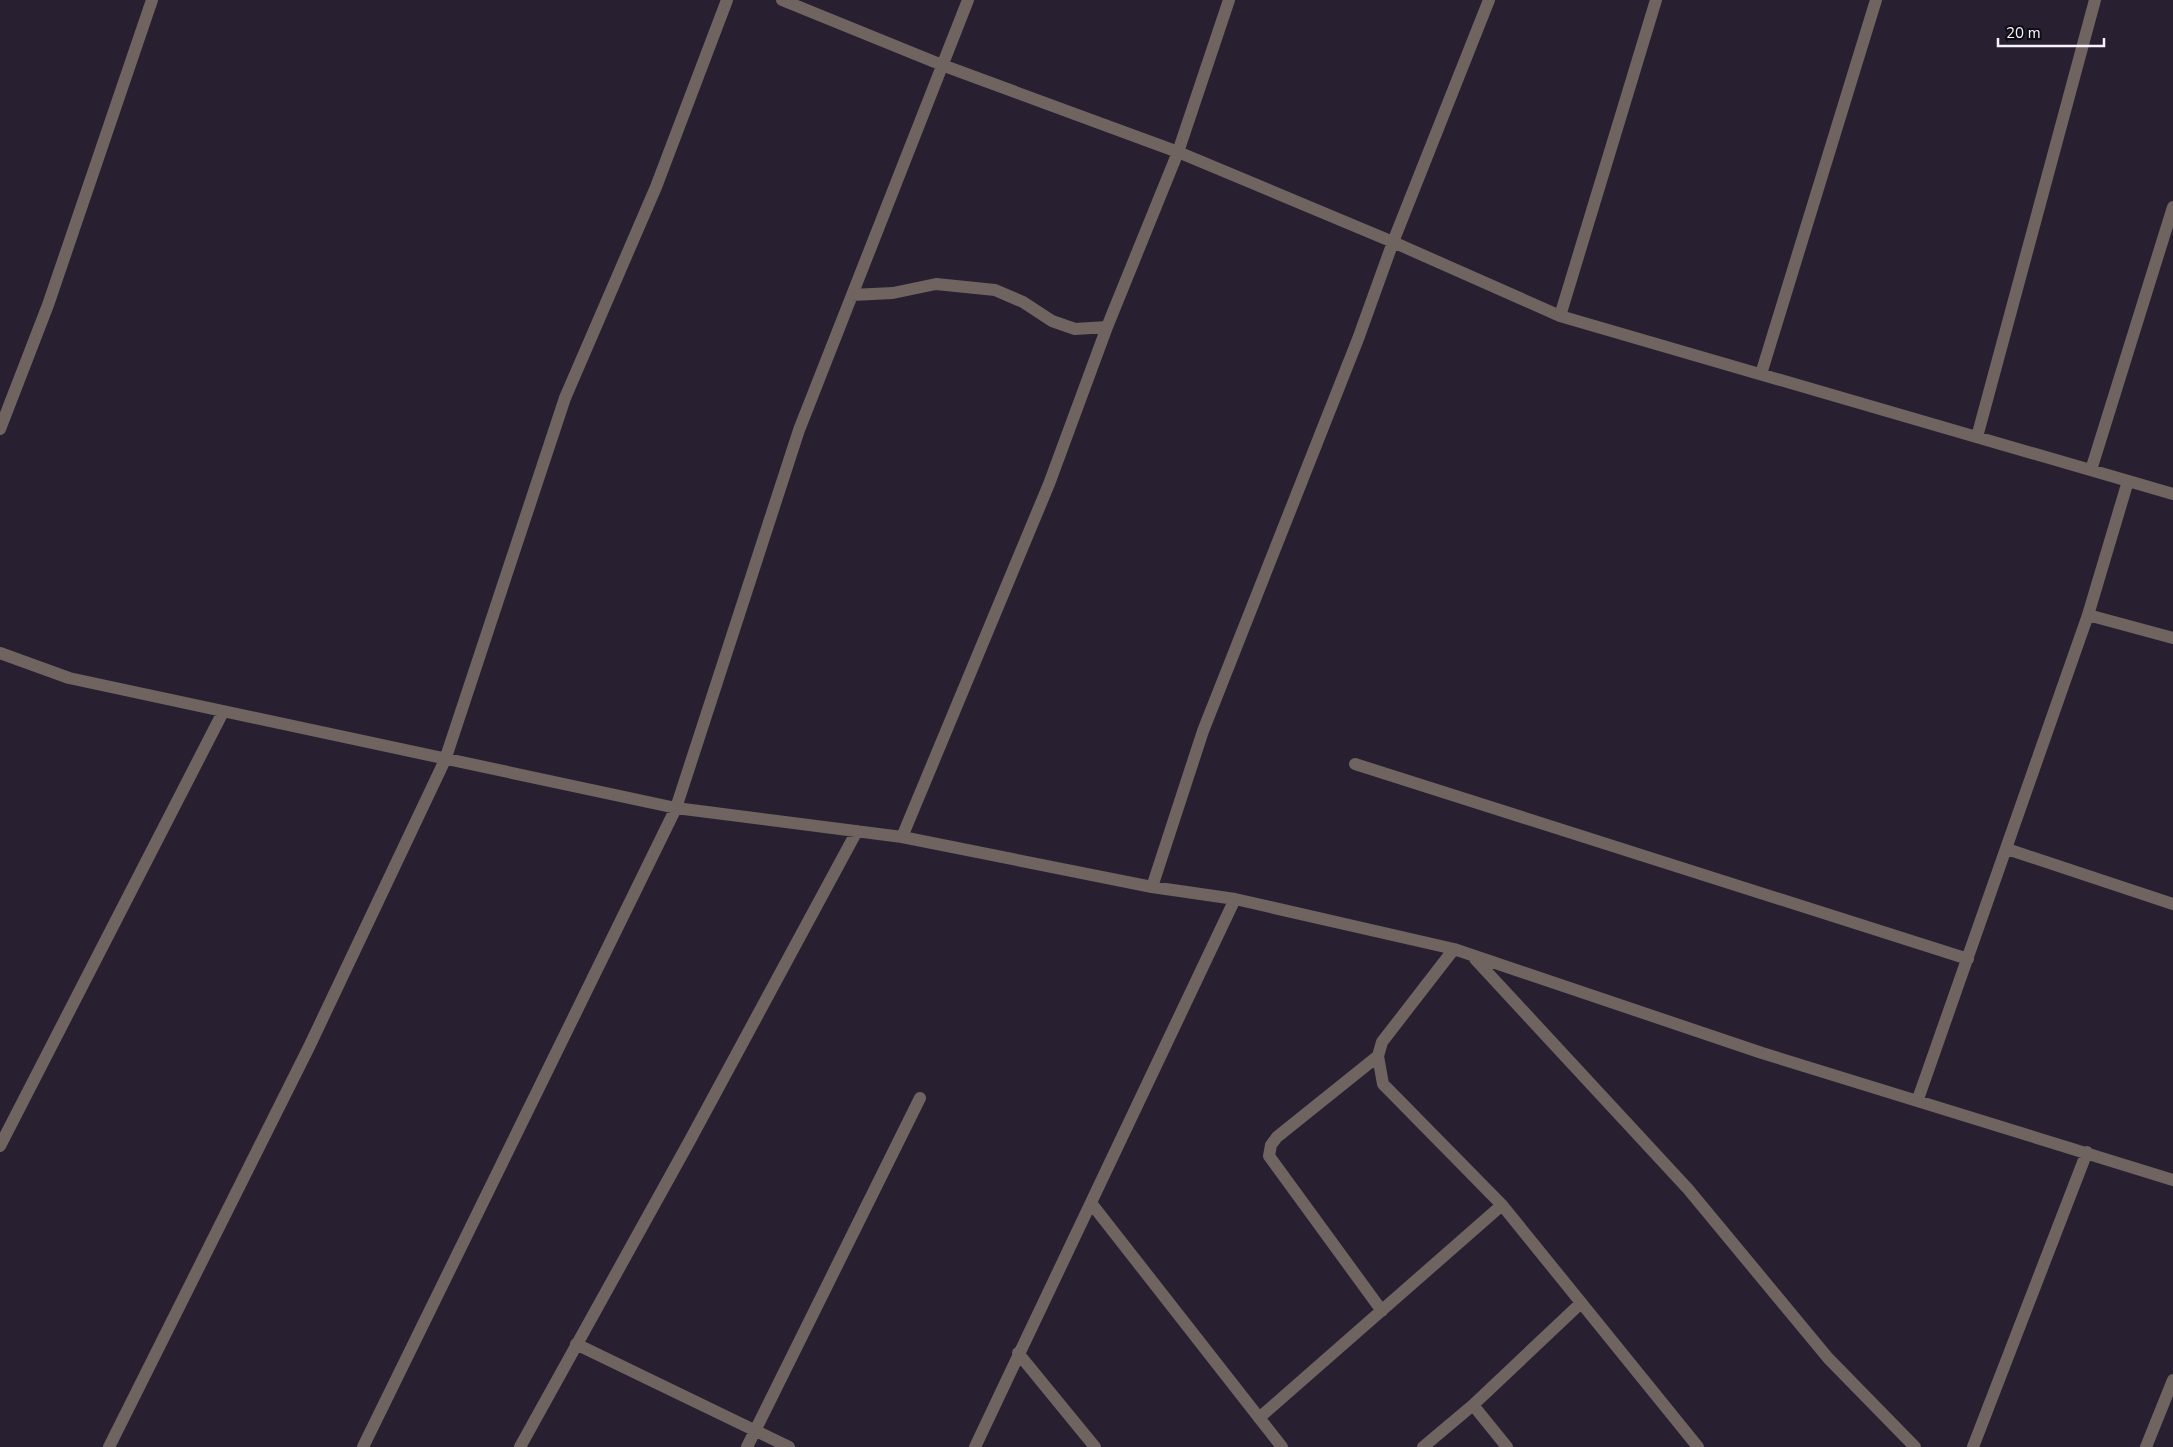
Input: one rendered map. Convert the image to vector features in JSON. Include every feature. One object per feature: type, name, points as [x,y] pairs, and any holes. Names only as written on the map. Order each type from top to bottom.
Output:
[{"type":"street","points":[[0,429],[48,305],[152,0]]},
{"type":"street","points":[[109,1447],[309,1047],[445,760],[565,398],[656,186],[727,0]]},
{"type":"street","points":[[782,0],[942,65],[1178,152],[1393,242],[1560,316],[2173,494]]},
{"type":"street","points":[[362,1447],[676,808],[799,430],[968,0]]},
{"type":"street","points":[[902,837],[1049,484],[1107,328],[1178,152],[1229,0]]},
{"type":"street","points":[[1152,887],[1203,731],[1355,348],[1393,242],[1489,0]]},
{"type":"street","points":[[1560,316],[1656,0]]},
{"type":"street","points":[[1761,374],[1876,0]]},
{"type":"street","points":[[1977,437],[2096,0]]},
{"type":"street","points":[[2091,470],[2173,207]]},
{"type":"street","points":[[852,295],[893,293],[936,284],[995,290],[1023,302],[1052,321],[1075,329],[1107,328]]},
{"type":"street","points":[[1918,1099],[2088,615],[2128,481]]},
{"type":"street","points":[[2088,615],[2173,638]]},
{"type":"street","points":[[0,653],[69,678],[676,808],[902,837],[1152,887],[1235,898],[1454,949],[1475,958],[1762,1053],[1918,1099],[2173,1180]]},
{"type":"street","points":[[0,1146],[223,712]]},
{"type":"street","points":[[1355,764],[1968,959]]},
{"type":"street","points":[[520,1447],[689,1142],[857,831]]},
{"type":"street","points":[[2007,849],[2173,904]]},
{"type":"street","points":[[976,1447],[1018,1353],[1235,898]]},
{"type":"street","points":[[1454,949],[1382,1042],[1378,1056],[1383,1084],[1502,1205],[1698,1447]]},
{"type":"street","points":[[1475,958],[1688,1188],[1828,1358],[1915,1447]]},
{"type":"street","points":[[1378,1056],[1277,1137],[1271,1145],[1269,1156],[1382,1311]]},
{"type":"street","points":[[747,1447],[920,1098]]},
{"type":"street","points":[[1973,1447],[2087,1152]]},
{"type":"street","points":[[1091,1203],[1282,1447]]},
{"type":"street","points":[[1259,1418],[1502,1205]]},
{"type":"street","points":[[1423,1447],[1474,1405],[1581,1303]]},
{"type":"street","points":[[576,1344],[788,1447]]},
{"type":"street","points":[[1018,1353],[1095,1447]]},
{"type":"street","points":[[2146,1447],[2173,1380]]},
{"type":"street","points":[[1474,1405],[1507,1447]]}]
